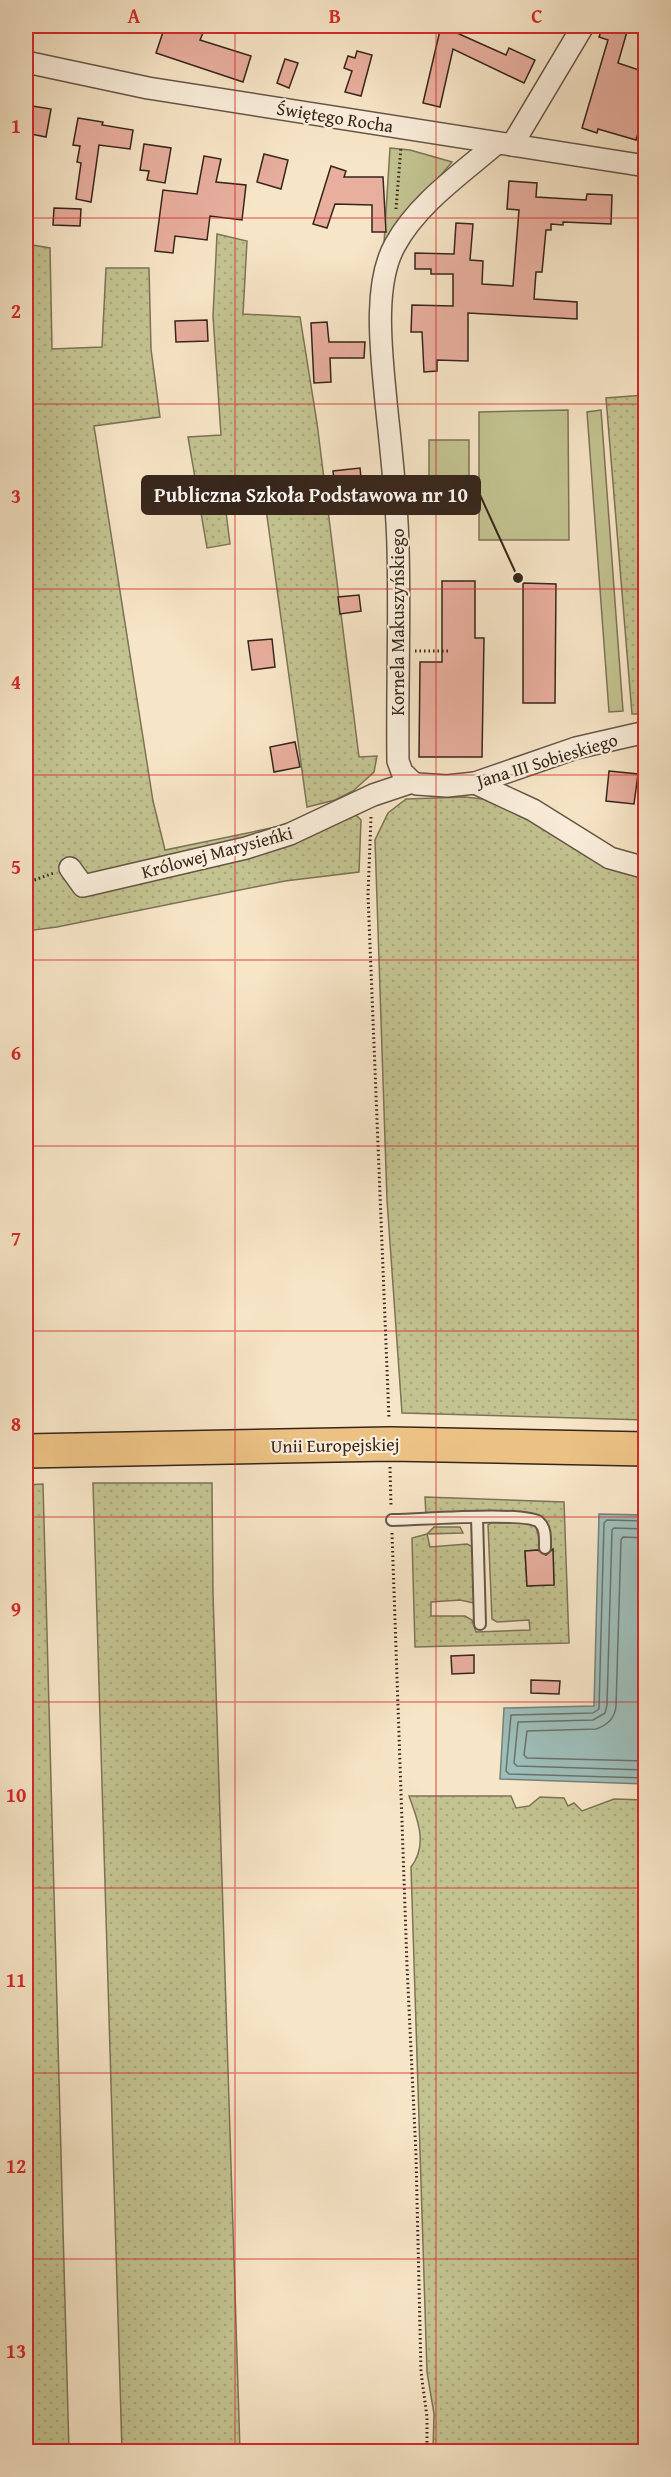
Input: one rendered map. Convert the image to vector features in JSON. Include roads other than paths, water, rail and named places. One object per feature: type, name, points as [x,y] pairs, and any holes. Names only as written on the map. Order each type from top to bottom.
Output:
[{"type":"main road","name":"Unii Europejskiej","points":[[26,1451],[390,1444],[645,1449]]},
{"type":"street","name":"Kornela Makuszyńskiego","points":[[412,782],[402,772],[398,761],[398,547],[381,314],[386,267],[396,244],[427,204],[505,144],[583,26]]},
{"type":"street","name":"Świętego Rocha","points":[[26,62],[148,88],[645,166]]},
{"type":"street","name":"Jana III Sobieskiego","points":[[412,782],[447,786],[475,783],[576,748],[645,732]]},
{"type":"street","name":"Królowej Marysieńki","points":[[70,868],[83,886],[234,850],[290,834],[373,795],[412,782]]},
{"type":"street","points":[[475,783],[533,810],[610,858],[645,868]]},
{"type":"lane","points":[[477,1517],[480,1624]]},
{"type":"lane","points":[[392,1520],[532,1518],[538,1521],[544,1532],[545,1548]]},
{"type":"water","points":[[599,1514],[645,1515],[645,1784],[500,1779],[504,1708],[594,1706]]},
{"type":"place","name":"Publiczna Szkoła Podstawowa nr 10","points":[[518,578]]}]
